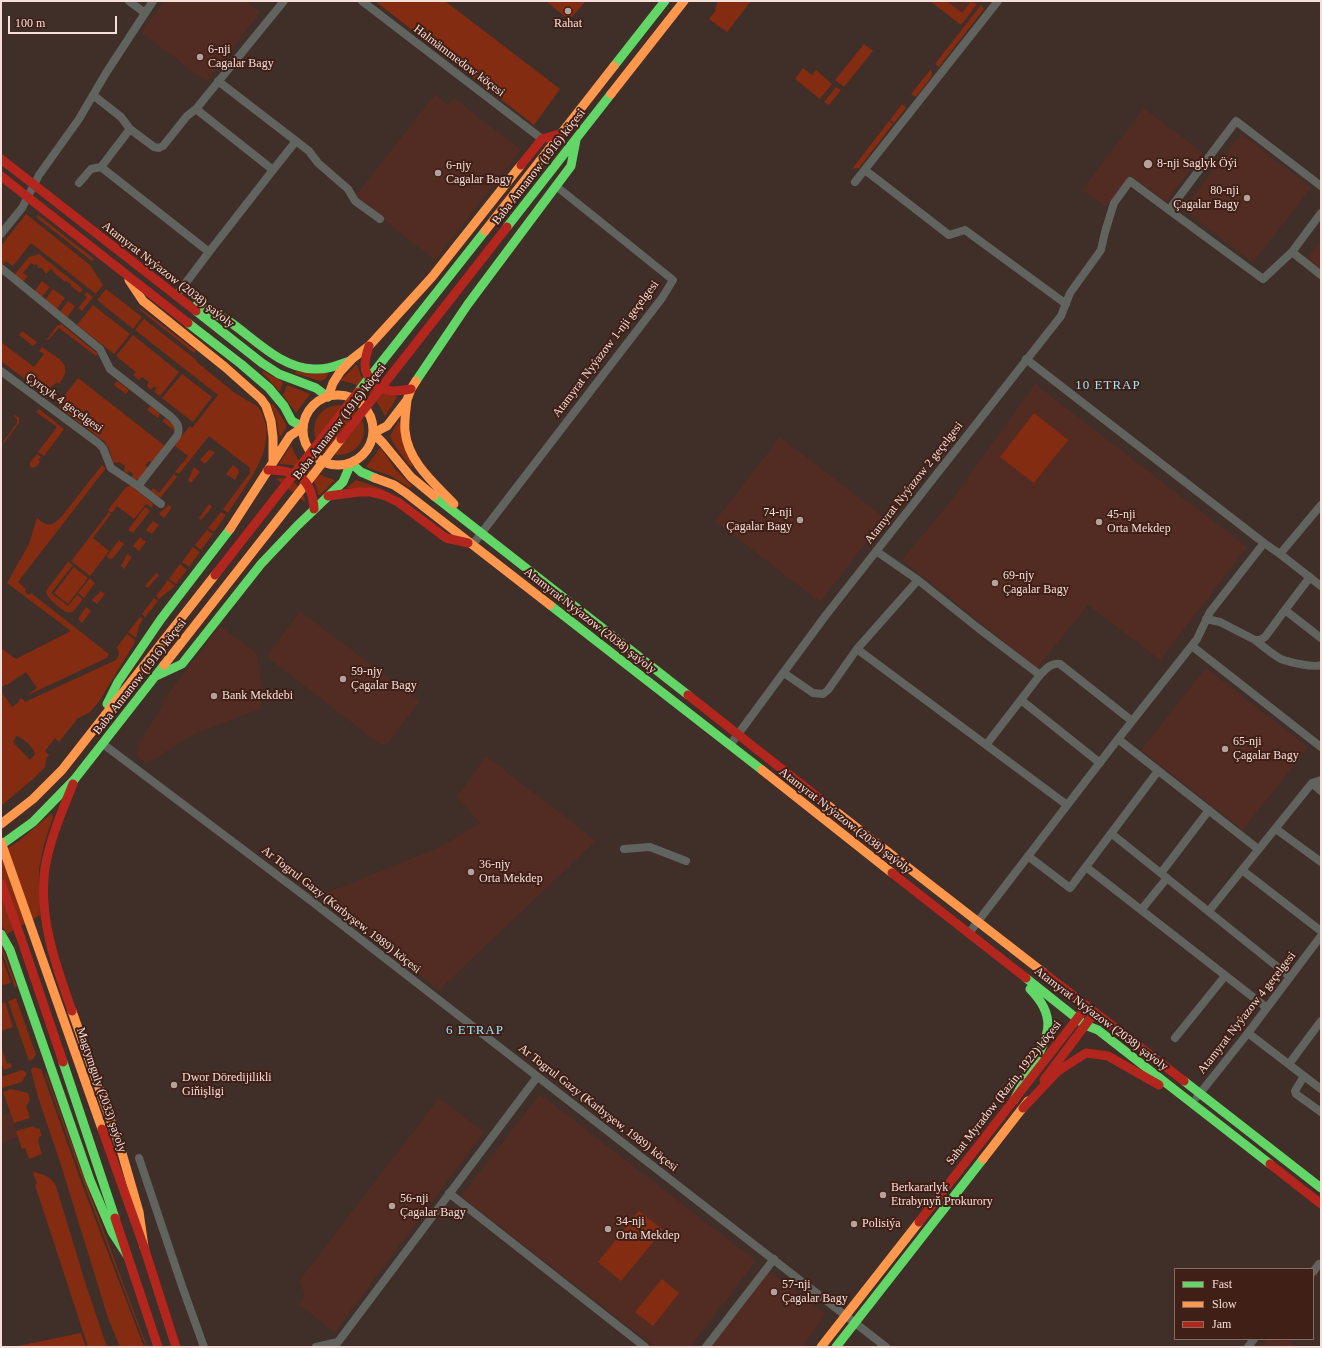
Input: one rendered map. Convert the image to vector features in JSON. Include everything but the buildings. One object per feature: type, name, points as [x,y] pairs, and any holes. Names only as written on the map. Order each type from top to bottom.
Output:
[{"type":"main road","name":"Baba Annanow (1916) köçesi","points":[[1,844],[33,822],[74,780],[507,229],[684,1]]},
{"type":"main road","points":[[671,18],[690,1]]},
{"type":"main road","name":"Baba Annanow (1916) köçesi","points":[[1,824],[21,810],[62,770],[495,220],[662,4]]},
{"type":"main road","points":[[176,296],[228,321],[273,356],[291,364],[312,368],[328,368],[340,365],[352,359],[370,345],[432,277],[542,139],[563,133]]},
{"type":"main road","points":[[373,433],[387,426],[407,400],[412,389],[438,348],[468,304],[571,166],[576,140]]},
{"type":"main road","name":"Atamyrat Nyýazow (2038) şaýoly","points":[[1,160],[262,363],[279,374],[316,388],[328,397]]},
{"type":"main road","name":"Atamyrat Nyýazow (2038) şaýoly","points":[[1,176],[246,368],[269,388],[284,406],[292,421],[303,427]]},
{"type":"main road","points":[[124,272],[143,301],[226,367],[266,405],[272,426],[270,466]]},
{"type":"main road","points":[[370,345],[365,359],[365,368],[367,374],[376,384],[384,389],[392,391],[412,389]]},
{"type":"main road","points":[[328,397],[337,377],[352,359]]},
{"type":"main road","points":[[341,395],[354,399],[369,413],[372,419],[373,433],[371,444],[365,453],[351,463],[334,465],[317,458],[306,445],[303,427],[306,417],[311,408],[318,401],[328,397],[341,395]]},
{"type":"main road","points":[[407,400],[405,428],[406,440],[414,459],[481,533]]},
{"type":"main road","points":[[91,733],[118,682],[138,652],[161,619],[224,538],[290,436],[303,427]]},
{"type":"main road","name":"Atamyrat Nyýazow (2038) şaýoly","points":[[373,433],[384,442],[408,474],[421,486],[738,735],[1321,1188]]},
{"type":"main road","points":[[154,678],[182,664],[261,564],[314,509],[343,482],[351,463]]},
{"type":"main road","name":"Atamyrat Nyýazow (2038) şaýoly","points":[[351,463],[361,472],[394,485],[473,544],[1077,1019],[1085,1025],[1098,1030],[1321,1204]]},
{"type":"main road","points":[[270,466],[278,470],[291,472],[304,480],[309,486],[314,509]]},
{"type":"main road","points":[[328,496],[359,492],[370,492],[383,495],[398,502],[446,538],[473,544]]},
{"type":"main road","points":[[74,780],[51,841],[47,860],[44,880],[45,918],[71,1010],[122,1147],[143,1227],[144,1247]]},
{"type":"main road","name":"Magtymguly (2033) şaýoly","points":[[1,844],[144,1247],[176,1347]]},
{"type":"main road","points":[[1,884],[22,941],[158,1347]]},
{"type":"main road","points":[[969,933],[1040,1000],[1048,1022],[1048,1031],[1044,1046],[1014,1100]]},
{"type":"main road","points":[[1,934],[10,950],[90,1180],[112,1232],[127,1255]]},
{"type":"main road","name":"Sahat Myradow (Razin, 1922) köçesi","points":[[821,1347],[1087,1006]]},
{"type":"main road","points":[[836,1347],[1023,1108],[1095,1012]]},
{"type":"main road","points":[[1023,1108],[1058,1071],[1086,1053],[1108,1056],[1192,1104]]},
{"type":"street","points":[[129,1],[144,13]]},
{"type":"street","points":[[1,234],[22,208],[39,175],[79,119],[144,13],[153,1]]},
{"type":"street","points":[[93,95],[121,117],[130,129],[154,147],[159,148],[163,146],[187,116],[196,109],[284,1]]},
{"type":"street","name":"Halmämmedow köçesi","points":[[362,1],[542,139]]},
{"type":"street","points":[[856,182],[998,1]]},
{"type":"street","points":[[218,81],[309,151],[318,163],[348,189],[355,201],[380,219]]},
{"type":"street","points":[[196,109],[273,170]]},
{"type":"street","points":[[1321,186],[1236,121],[1169,210],[1263,279],[1292,252],[1321,213]]},
{"type":"street","points":[[79,183],[91,169],[101,167],[130,129]]},
{"type":"street","points":[[176,296],[296,141]]},
{"type":"street","points":[[101,167],[209,252]]},
{"type":"street","points":[[865,170],[949,235],[966,230],[1066,304]]},
{"type":"street","name":"Atamyrat Nyýazow 2 geçelgesi","points":[[730,745],[826,615],[1061,316],[1070,293],[1101,250],[1114,203],[1130,181],[1169,210]]},
{"type":"street","name":"Atamyrat Nyýazow 1-nji geçelgesi","points":[[481,533],[662,298],[673,280],[556,186]]},
{"type":"street","points":[[1292,252],[1321,276]]},
{"type":"street","points":[[1,268],[100,349],[110,369],[178,424],[179,430],[177,436],[138,486]]},
{"type":"street","points":[[1026,359],[1321,586]]},
{"type":"street","name":"Çyrçyk 4 geçelgesi","points":[[1,371],[98,443],[103,448],[111,468],[161,504]]},
{"type":"street","points":[[1280,554],[1321,505]]},
{"type":"street","points":[[473,544],[481,533]]},
{"type":"street","points":[[969,933],[1132,721],[1198,639],[1210,612],[1264,543]]},
{"type":"street","points":[[876,551],[918,580],[1040,675]]},
{"type":"street","points":[[1255,640],[1260,640],[1265,637],[1310,577]]},
{"type":"street","points":[[784,672],[813,693],[823,694],[828,690],[857,649],[918,580]]},
{"type":"street","points":[[1285,610],[1321,638]]},
{"type":"street","points":[[1206,619],[1220,622],[1255,640],[1281,659],[1311,666],[1321,665]]},
{"type":"street","points":[[1192,646],[1321,747]]},
{"type":"street","points":[[857,649],[1067,805]]},
{"type":"street","points":[[986,745],[1040,675],[1051,664],[1056,663],[1060,664],[1132,721]]},
{"type":"street","points":[[1021,700],[1100,763]]},
{"type":"street","points":[[1118,739],[1258,849]]},
{"type":"street","name":"Ar Togrul Gazy (Karbyşew, 1989) köçesi","points":[[103,744],[310,900],[537,1077],[774,1258],[886,1347]]},
{"type":"street","points":[[1028,856],[1070,888],[1158,771]]},
{"type":"street","points":[[1209,911],[1312,783],[1321,780]]},
{"type":"street","points":[[1312,783],[1321,791]]},
{"type":"street","points":[[1141,910],[1209,810]]},
{"type":"street","points":[[1276,829],[1321,862]]},
{"type":"street","points":[[1112,834],[1290,977]]},
{"type":"street","points":[[624,849],[650,847],[686,861]]},
{"type":"street","points":[[1086,867],[1267,1008]]},
{"type":"street","points":[[1242,870],[1321,931]]},
{"type":"street","name":"Atamyrat Nyýazow 4 geçelgesi","points":[[1192,1104],[1321,936]]},
{"type":"street","points":[[1175,1038],[1225,976]]},
{"type":"street","points":[[1289,1064],[1321,1021]]},
{"type":"street","points":[[1248,1033],[1321,1088]]},
{"type":"street","points":[[1304,1076],[1295,1092],[1321,1112]]},
{"type":"street","points":[[316,1347],[338,1342],[537,1077]]},
{"type":"street","points":[[139,1158],[204,1347]]},
{"type":"street","points":[[449,1194],[645,1347]]},
{"type":"street","points":[[706,1347],[774,1258]]},
{"type":"street","points":[[1314,1271],[1319,1264]]},
{"type":"shaded area","name":"6-nji Cagalar Bagy","points":[[164,1],[246,1],[260,12],[207,82],[141,32]]},
{"type":"shaded area","points":[[375,1],[445,1],[560,89],[534,125]]},
{"type":"shaded area","name":"Rahat","points":[[546,1],[584,1],[585,2],[569,20]]},
{"type":"shaded area","points":[[718,1],[751,1],[727,32],[709,19],[716,10]]},
{"type":"shaded area","points":[[930,1],[980,1],[961,25]]},
{"type":"shaded area","points":[[930,1],[947,1],[962,13],[971,1],[977,4],[961,25]]},
{"type":"shaded area","points":[[981,5],[984,9],[939,67],[935,64]]},
{"type":"shaded area","points":[[864,44],[873,51],[844,87],[835,80]]},
{"type":"shaded area","points":[[803,68],[812,75],[816,70],[832,84],[820,99],[795,79]]},
{"type":"shaded area","points":[[931,69],[932,76],[916,97],[911,94]]},
{"type":"shaded area","points":[[836,87],[841,90],[829,105],[824,102]]},
{"type":"shaded area","name":"6-njy Cagalar Bagy","points":[[435,94],[448,105],[454,98],[521,150],[435,260],[355,197]]},
{"type":"shaded area","points":[[902,104],[906,108],[894,123],[890,120]]},
{"type":"shaded area","name":"8-nji Saglyk Öýi","points":[[1144,108],[1203,153],[1166,202],[1130,175],[1106,207],[1082,190]]},
{"type":"shaded area","points":[[889,121],[893,124],[859,168],[852,169]]},
{"type":"shaded area","name":"80-nji Çagalar Bagy","points":[[1241,134],[1311,187],[1253,263],[1183,209]]},
{"type":"shaded area","points":[[26,214],[90,265],[103,285],[96,294],[31,243],[13,266],[6,261],[2,265],[1,264],[1,246]]},
{"type":"shaded area","points":[[38,215],[94,259],[92,261],[36,217]]},
{"type":"shaded area","points":[[1321,240],[1321,275],[1304,261]]},
{"type":"shaded area","points":[[39,254],[83,289],[80,293],[71,286],[71,284],[64,281],[54,273],[52,269],[46,274],[42,268],[38,268],[36,264],[34,265],[31,263],[23,273],[28,276],[23,282],[14,275],[29,257]]},
{"type":"shaded area","points":[[42,281],[50,287],[41,298],[34,292]]},
{"type":"shaded area","points":[[53,289],[65,298],[56,310],[45,300]]},
{"type":"shaded area","points":[[106,289],[142,317],[133,329],[97,300]]},
{"type":"shaded area","points":[[87,292],[93,297],[82,311],[78,308],[87,297],[84,295]]},
{"type":"shaded area","points":[[68,301],[75,306],[67,318],[60,312]]},
{"type":"shaded area","points":[[93,305],[130,334],[114,354],[77,325]]},
{"type":"shaded area","points":[[140,308],[196,351],[194,353],[139,309]]},
{"type":"shaded area","points":[[144,319],[235,393],[259,408],[262,413],[267,431],[266,444],[262,456],[250,480],[228,513],[223,509],[250,473],[250,468],[209,436],[179,474],[175,472],[188,456],[174,445],[190,426],[192,428],[218,395],[135,330]]},
{"type":"shaded area","points":[[61,324],[98,354],[96,356],[59,328],[48,340],[47,339],[57,326]]},
{"type":"shaded area","points":[[22,331],[37,342],[33,346],[19,335]]},
{"type":"shaded area","points":[[133,335],[179,372],[160,396],[154,392],[157,388],[154,386],[151,390],[147,386],[149,382],[142,377],[139,380],[133,375],[136,372],[116,356]]},
{"type":"shaded area","points":[[1,342],[34,367],[44,354],[39,351],[42,347],[59,358],[65,366],[64,377],[59,384],[57,382],[48,390],[41,391],[1,361]]},
{"type":"shaded area","points":[[356,365],[365,381],[397,397],[385,416],[368,392],[357,385],[341,380]]},
{"type":"shaded area","points":[[263,371],[283,382],[280,392],[262,372]]},
{"type":"shaded area","points":[[296,371],[328,373],[326,378],[320,381],[295,373]]},
{"type":"shaded area","points":[[182,374],[212,397],[193,422],[162,398]]},
{"type":"shaded area","points":[[78,378],[165,446],[152,463],[149,461],[145,465],[148,468],[139,479],[135,480],[132,477],[133,474],[129,471],[127,473],[124,471],[125,466],[119,462],[113,462],[110,451],[105,442],[60,408],[60,401]]},
{"type":"shaded area","points":[[117,381],[129,390],[126,394],[114,385]]},
{"type":"shaded area","name":"45-nji Orta Mekdep","points":[[1035,384],[1247,547],[1160,660],[1088,605],[1037,668],[902,560],[954,497]]},
{"type":"shaded area","points":[[287,385],[310,394],[296,413],[283,395]]},
{"type":"shaded area","points":[[273,404],[286,424],[286,428],[281,436],[279,435],[277,421],[271,405]]},
{"type":"shaded area","points":[[334,405],[344,405],[357,412],[364,425],[364,435],[357,448],[344,455],[334,455],[325,451],[318,444],[314,435],[314,425],[318,416],[325,409]]},
{"type":"shaded area","points":[[150,406],[160,414],[158,418],[147,410]]},
{"type":"shaded area","points":[[39,409],[64,429],[44,456],[38,452],[57,427],[36,412]]},
{"type":"shaded area","points":[[1034,413],[1068,440],[1034,483],[1000,457]]},
{"type":"shaded area","points":[[15,415],[19,418],[19,423],[4,443],[3,442],[17,423],[17,419],[14,417]]},
{"type":"shaded area","points":[[165,418],[175,425],[175,431],[162,421]]},
{"type":"shaded area","points":[[399,420],[413,466],[411,467],[395,446],[390,436]]},
{"type":"shaded area","name":"74-nji Çagalar Bagy","points":[[780,437],[885,518],[820,602],[715,521]]},
{"type":"shaded area","points":[[291,445],[298,459],[308,468],[314,472],[335,480],[320,495],[318,495],[314,481],[308,474],[293,465],[279,464]]},
{"type":"shaded area","points":[[380,448],[395,469],[412,486],[410,488],[391,476],[366,467]]},
{"type":"shaded area","points":[[209,450],[215,452],[205,464],[200,460]]},
{"type":"shaded area","points":[[37,454],[41,457],[38,460],[40,462],[36,467],[32,468],[29,464]]},
{"type":"shaded area","points":[[102,465],[106,468],[18,582],[26,589],[25,592],[29,595],[31,593],[109,654],[107,658],[26,696],[37,688],[26,672],[1,688],[1,648],[16,659],[71,631],[7,583],[29,544],[37,518],[48,524],[53,524],[56,522]]},
{"type":"shaded area","points":[[233,465],[239,472],[235,480],[226,474]]},
{"type":"shaded area","points":[[194,467],[200,472],[191,483],[188,480]]},
{"type":"shaded area","points":[[174,474],[177,477],[161,497],[151,491],[153,488],[159,493]]},
{"type":"shaded area","points":[[281,478],[294,482],[301,489],[305,502],[276,479]]},
{"type":"shaded area","points":[[356,480],[386,490],[346,488]]},
{"type":"shaded area","points":[[132,486],[153,504],[152,508],[146,504],[134,519],[117,506],[112,513],[108,510],[126,487]]},
{"type":"shaded area","points":[[209,504],[212,507],[201,520],[199,518]]},
{"type":"shaded area","points":[[168,505],[172,507],[164,518],[159,514]]},
{"type":"shaded area","points":[[145,507],[150,511],[133,533],[128,530]]},
{"type":"shaded area","points":[[109,512],[111,514],[93,538],[109,551],[90,576],[71,561]]},
{"type":"shaded area","points":[[221,512],[226,515],[214,532],[208,528]]},
{"type":"shaded area","points":[[153,521],[159,525],[152,534],[146,530]]},
{"type":"shaded area","points":[[207,530],[213,534],[201,550],[195,545]]},
{"type":"shaded area","points":[[140,537],[146,542],[139,551],[133,546]]},
{"type":"shaded area","points":[[119,540],[124,544],[113,558],[109,559],[107,556]]},
{"type":"shaded area","points":[[193,547],[200,552],[189,567],[182,562]]},
{"type":"shaded area","points":[[127,554],[132,557],[124,569],[121,566]]},
{"type":"shaded area","points":[[68,562],[73,565],[51,593],[68,606],[77,595],[83,599],[72,612],[69,613],[57,606],[46,592]]},
{"type":"shaded area","points":[[180,564],[187,570],[176,584],[169,579]]},
{"type":"shaded area","points":[[74,567],[88,578],[68,604],[54,593]]},
{"type":"shaded area","points":[[156,573],[159,575],[148,588],[145,586]]},
{"type":"shaded area","points":[[90,578],[95,583],[84,598],[78,593]]},
{"type":"shaded area","points":[[168,580],[175,586],[159,599],[156,596]]},
{"type":"shaded area","points":[[101,591],[105,594],[97,604],[92,600]]},
{"type":"shaded area","points":[[154,598],[158,601],[145,617],[142,614]]},
{"type":"shaded area","points":[[86,607],[91,611],[82,623],[79,620],[79,617]]},
{"type":"shaded area","name":"59-njy Çagalar Bagy","points":[[300,611],[420,701],[388,743],[381,745],[268,658],[269,653]]},
{"type":"shaded area","points":[[140,617],[143,619],[139,626],[136,638],[128,632]]},
{"type":"shaded area","name":"Bank Mekdebi","points":[[220,626],[257,654],[263,694],[260,709],[192,735],[146,764],[136,754],[140,749],[137,744],[160,711],[164,699]]},
{"type":"shaded area","points":[[127,634],[135,640],[98,703],[89,713],[78,718],[59,742],[55,738],[45,751],[49,755],[46,759],[45,767],[1,806],[1,691],[12,707],[22,698],[25,702],[116,660],[119,654],[117,647]],"holes":[[[16,736],[28,743],[34,751],[35,754],[30,760],[13,742]]]},
{"type":"shaded area","name":"65-nji Çagalar Bagy","points":[[1206,668],[1308,747],[1243,830],[1141,750]]},
{"type":"shaded area","name":"36-njy Orta Mekdep","points":[[486,756],[596,841],[439,990],[319,896],[438,848],[480,823],[457,797]]},
{"type":"shaded area","points":[[52,813],[53,817],[44,844],[39,869],[40,915],[7,934],[1,925],[1,853],[20,840]]},
{"type":"shaded area","points":[[1,945],[17,987],[15,988],[1,949]]},
{"type":"shaded area","points":[[1,955],[11,983],[3,985],[1,980]]},
{"type":"shaded area","points":[[16,998],[36,1055],[29,1061],[8,1001]]},
{"type":"shaded area","points":[[5,1002],[13,1027],[1,1031],[1,1004]]},
{"type":"shaded area","points":[[1,1046],[7,1064],[10,1063],[12,1067],[4,1070],[1,1063]]},
{"type":"shaded area","points":[[33,1067],[41,1069],[84,1190],[144,1347],[120,1347],[108,1318],[61,1165],[38,1097],[31,1070]]},
{"type":"shaded area","points":[[22,1070],[26,1072],[26,1075],[22,1082],[2,1088],[1,1077]]},
{"type":"shaded area","points":[[46,1073],[147,1347],[86,1189]]},
{"type":"shaded area","points":[[11,1089],[28,1093],[30,1100],[26,1106],[30,1118],[14,1123],[3,1092]]},
{"type":"shaded area","name":"34-nji Orta Mekdep","points":[[540,1094],[756,1261],[690,1347],[655,1347],[461,1196]]},
{"type":"shaded area","name":"56-nji Çagalar Bagy","points":[[439,1098],[484,1132],[335,1332],[299,1305],[304,1294],[299,1281]]},
{"type":"shaded area","points":[[10,1112],[18,1137],[1,1143],[1,1116]]},
{"type":"shaded area","points":[[33,1126],[37,1129],[39,1128],[42,1136],[40,1136],[38,1141],[42,1154],[29,1159],[25,1148],[22,1149],[16,1131]]},
{"type":"shaded area","points":[[33,1172],[46,1176],[56,1186],[86,1285],[107,1347],[88,1347],[35,1185],[37,1184]]},
{"type":"shaded area","points":[[639,1211],[663,1230],[621,1281],[598,1262]]},
{"type":"shaded area","name":"57-nji Çagalar Bagy","points":[[767,1270],[826,1314],[802,1347],[710,1347]]},
{"type":"shaded area","points":[[662,1279],[679,1293],[653,1326],[635,1312]]},
{"type":"shaded area","points":[[81,1333],[86,1347],[13,1347]]},
{"type":"shaded area","points":[[1266,1340],[1287,1340],[1296,1347],[1261,1347]]},
{"type":"traffic: fast","points":[[614,66],[665,1]]},
{"type":"traffic: fast","points":[[507,227],[611,94]]},
{"type":"traffic: fast","points":[[416,381],[468,304],[571,166],[576,140]]},
{"type":"traffic: fast","points":[[358,392],[485,231]]},
{"type":"traffic: fast","points":[[197,305],[226,320],[269,352],[291,364],[314,369],[323,369],[350,361]]},
{"type":"traffic: fast","points":[[196,311],[262,363],[279,374],[316,388],[328,397]]},
{"type":"traffic: fast","points":[[188,323],[269,388],[284,406],[292,421],[303,427]]},
{"type":"traffic: fast","points":[[154,677],[182,664],[261,564],[297,526],[343,482],[351,463],[361,472],[375,478]]},
{"type":"traffic: fast","points":[[434,496],[688,695]]},
{"type":"traffic: fast","points":[[107,704],[118,682],[161,619],[230,529]]},
{"type":"traffic: fast","points":[[550,605],[762,770]]},
{"type":"traffic: fast","points":[[1,845],[33,822],[74,780],[164,665]]},
{"type":"traffic: fast","points":[[1,934],[10,950],[90,1180],[112,1232],[127,1255]]},
{"type":"traffic: fast","points":[[1026,978],[1085,1025],[1098,1030],[1270,1164]]},
{"type":"traffic: fast","points":[[1014,1100],[1042,1046],[1048,1027],[1044,1009],[1039,999],[1030,989]]},
{"type":"traffic: fast","points":[[63,1062],[115,1218]]},
{"type":"traffic: fast","points":[[1184,1081],[1321,1188]]},
{"type":"traffic: fast","points":[[836,1347],[983,1159]]},
{"type":"traffic: slow","points":[[611,94],[684,1]]},
{"type":"traffic: slow","points":[[485,231],[614,66]]},
{"type":"traffic: slow","points":[[328,397],[333,383],[340,372],[352,359],[370,345],[432,277],[521,165]]},
{"type":"traffic: slow","points":[[129,280],[143,301],[225,367],[261,399],[266,406],[271,421],[273,437],[273,462]]},
{"type":"traffic: slow","points":[[416,381],[407,400],[387,426],[373,433],[411,477],[434,496]]},
{"type":"traffic: slow","points":[[338,395],[351,398],[363,405],[370,417],[373,430],[370,443],[363,455],[351,462],[338,465],[325,462],[313,455],[306,443],[303,430],[306,417],[313,405],[325,398],[338,395]]},
{"type":"traffic: slow","points":[[407,400],[405,431],[411,453],[430,480],[454,504]]},
{"type":"traffic: slow","points":[[230,529],[290,436],[303,427]]},
{"type":"traffic: slow","points":[[164,665],[341,439]]},
{"type":"traffic: slow","points":[[375,478],[394,485],[406,493],[550,605]]},
{"type":"traffic: slow","points":[[1,824],[33,799],[62,770],[215,575]]},
{"type":"traffic: slow","points":[[762,770],[892,873]]},
{"type":"traffic: slow","points":[[825,803],[1044,973]]},
{"type":"traffic: slow","points":[[1,842],[102,1129]]},
{"type":"traffic: slow","points":[[72,1011],[122,1153],[139,1212],[144,1247]]},
{"type":"traffic: slow","points":[[983,1159],[1028,1101]]},
{"type":"traffic: slow","points":[[821,1347],[919,1222]]},
{"type":"traffic: jam","points":[[521,165],[542,139],[563,133]]},
{"type":"traffic: jam","points":[[1,159],[196,311]]},
{"type":"traffic: jam","points":[[1,176],[188,323]]},
{"type":"traffic: jam","points":[[341,439],[507,227]]},
{"type":"traffic: jam","points":[[369,346],[365,365],[370,379],[378,386],[387,390],[392,391],[411,389]]},
{"type":"traffic: jam","points":[[215,575],[358,392]]},
{"type":"traffic: jam","points":[[268,470],[287,472],[295,474],[301,478],[310,490],[313,498],[314,509]]},
{"type":"traffic: jam","points":[[328,496],[359,492],[370,492],[383,495],[398,502],[446,538],[468,543]]},
{"type":"traffic: jam","points":[[688,695],[825,803]]},
{"type":"traffic: jam","points":[[72,1011],[60,977],[50,941],[46,923],[43,886],[50,846],[73,784]]},
{"type":"traffic: jam","points":[[892,873],[1026,978]]},
{"type":"traffic: jam","points":[[1,883],[63,1062]]},
{"type":"traffic: jam","points":[[1044,973],[1184,1081]]},
{"type":"traffic: jam","points":[[919,1222],[1087,1006]]},
{"type":"traffic: jam","points":[[1044,1080],[1095,1012]]},
{"type":"traffic: jam","points":[[1023,1108],[1058,1071],[1086,1053],[1108,1056],[1159,1085]]},
{"type":"traffic: jam","points":[[102,1129],[144,1247],[176,1347]]},
{"type":"traffic: jam","points":[[1270,1164],[1321,1204]]},
{"type":"traffic: jam","points":[[115,1218],[158,1347]]},
{"type":"place","name":"Rahat","points":[[568,11]]},
{"type":"place","name":"6-nji Cagalar Bagy","points":[[200,57]]},
{"type":"place","name":"8-nji Saglyk Öýi","points":[[1148,164]]},
{"type":"place","name":"6-njy Cagalar Bagy","points":[[438,173]]},
{"type":"place","name":"80-nji Çagalar Bagy","points":[[1247,198]]},
{"type":"place","name":"74-nji Çagalar Bagy","points":[[800,520]]},
{"type":"place","name":"45-nji Orta Mekdep","points":[[1099,522]]},
{"type":"place","name":"69-njy Çagalar Bagy","points":[[995,583]]},
{"type":"place","name":"59-njy Çagalar Bagy","points":[[343,679]]},
{"type":"place","name":"Bank Mekdebi","points":[[214,696]]},
{"type":"place","name":"65-nji Çagalar Bagy","points":[[1225,749]]},
{"type":"place","name":"36-njy Orta Mekdep","points":[[471,872]]},
{"type":"place","name":"Dwor Döredijilikli Giňişligi","points":[[174,1085]]},
{"type":"place","name":"Berkararlyk Etrabynyň Prokurory","points":[[883,1195]]},
{"type":"place","name":"56-nji Çagalar Bagy","points":[[392,1206]]},
{"type":"place","name":"Polisiýa","points":[[854,1224]]},
{"type":"place","name":"34-nji Orta Mekdep","points":[[608,1229]]},
{"type":"place","name":"57-nji Çagalar Bagy","points":[[774,1292]]},
{"type":"district","name":"10 ETRAP","points":[[1108,386]]},
{"type":"district","name":"6 ETRAP","points":[[475,1031]]}]
